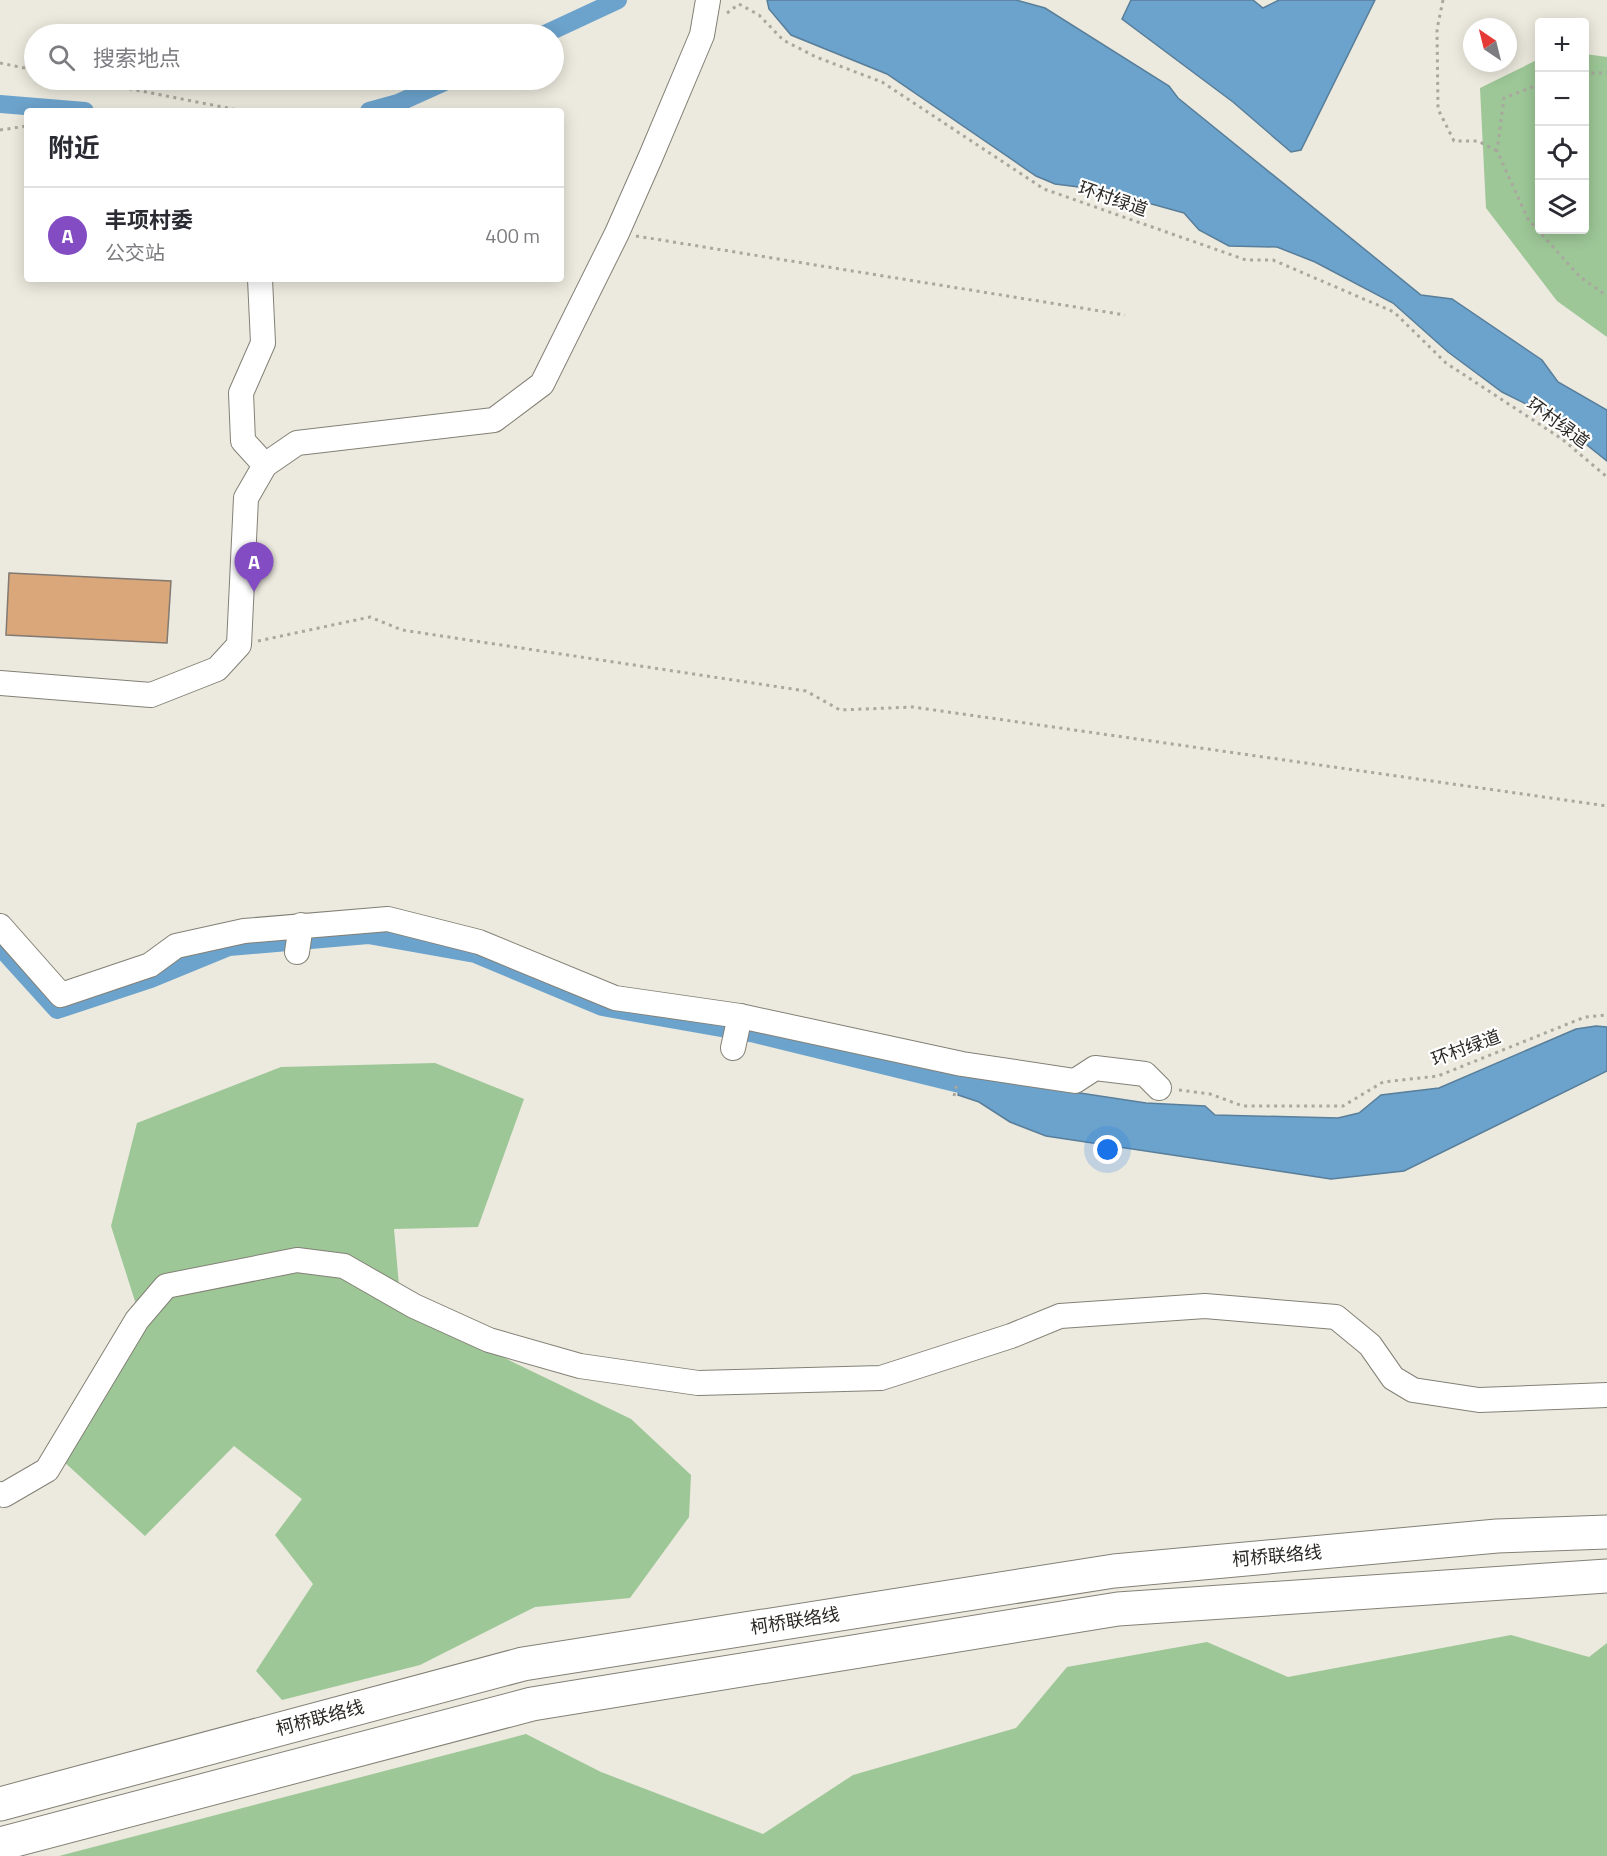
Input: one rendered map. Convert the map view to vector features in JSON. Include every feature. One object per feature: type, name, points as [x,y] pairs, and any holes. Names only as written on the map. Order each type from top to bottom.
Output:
[{"type":"highway","points":[[1497,1536],[1607,1518]]},
{"type":"highway","name":"柯桥联络线","points":[[0,1804],[523,1664],[1114,1571],[1497,1536],[1607,1532]]},
{"type":"highway","points":[[0,1844],[532,1704],[1118,1609],[1607,1575]]},
{"type":"street","points":[[0,683],[151,695],[218,669],[239,645],[246,498],[265,465],[297,443],[494,420],[542,384],[617,233],[702,35],[708,0]]},
{"type":"street","points":[[260,282],[262,343],[241,393],[243,441],[265,465]]},
{"type":"street","points":[[0,926],[61,995],[150,965],[176,946],[244,931],[301,924],[388,919],[479,942],[615,998],[737,1032],[1075,1082],[1095,1068],[1145,1074],[1159,1088]]},
{"type":"street","points":[[297,952],[301,924]]},
{"type":"street","points":[[0,1494],[4,1495],[47,1470],[137,1320],[166,1286],[297,1260],[345,1266],[414,1306],[489,1340],[580,1366],[698,1383],[881,1378],[1011,1336],[1060,1316],[1205,1306],[1336,1317],[1370,1346],[1393,1378],[1413,1390],[1479,1400],[1607,1395]]},
{"type":"path","points":[[1443,0],[1437,29],[1438,109],[1454,141],[1478,141],[1497,151]]},
{"type":"path","name":"环村绿道","points":[[724,21],[729,10],[739,4],[759,15],[783,40],[816,57],[882,82],[1044,189],[1246,260],[1273,260],[1394,312],[1446,363],[1562,439],[1607,477]]},
{"type":"path","points":[[0,63],[24,68]]},
{"type":"path","points":[[1589,73],[1607,74]]},
{"type":"path","points":[[1535,86],[1504,98],[1497,151],[1528,219],[1580,277],[1607,296]]},
{"type":"path","points":[[136,90],[228,108]]},
{"type":"path","points":[[0,130],[24,126]]},
{"type":"path","points":[[617,233],[1125,315]]},
{"type":"path","points":[[239,645],[370,617],[402,630],[806,691],[840,710],[913,707],[1607,806]]},
{"type":"path","name":"环村绿道","points":[[1159,1088],[1210,1094],[1243,1106],[1343,1106],[1383,1082],[1438,1076],[1585,1017],[1607,1015]]},
{"type":"green space","points":[[1589,55],[1607,57],[1607,337],[1557,301],[1486,208],[1480,88],[1517,72],[1517,70],[1535,61],[1535,234],[1589,234]]},
{"type":"green space","points":[[435,1063],[524,1099],[478,1227],[394,1229],[401,1308],[631,1419],[691,1475],[689,1517],[630,1598],[535,1607],[420,1665],[282,1700],[256,1671],[313,1584],[275,1535],[302,1499],[234,1446],[145,1536],[62,1460],[141,1320],[111,1226],[137,1123],[281,1067]]},
{"type":"green space","points":[[1511,1635],[1589,1657],[1607,1643],[1607,1856],[59,1856],[526,1734],[601,1772],[763,1834],[853,1775],[1016,1728],[1067,1667],[1207,1642],[1288,1677]]},
{"type":"water","points":[[767,0],[1016,0],[1045,8],[1169,86],[1178,98],[1421,295],[1452,299],[1542,360],[1558,382],[1607,410],[1607,461],[1572,433],[1566,424],[1502,392],[1448,352],[1393,303],[1315,262],[1277,247],[1229,246],[1199,230],[1184,213],[1141,201],[1123,204],[1113,202],[1079,187],[1055,184],[1036,176],[887,74],[791,35],[769,9]]},
{"type":"water","points":[[1131,0],[1253,0],[1263,8],[1279,0],[1375,0],[1301,150],[1291,152],[1233,102],[1122,19]]},
{"type":"water","points":[[1607,1027],[1607,1071],[1404,1171],[1331,1179],[1046,1136],[1010,1122],[979,1102],[958,1095],[964,1070],[1027,1085],[1146,1103],[1205,1106],[1215,1115],[1338,1118],[1359,1113],[1381,1095],[1439,1088],[1576,1029]]},
{"type":"building","points":[[9,573],[171,581],[167,643],[6,635]]},
{"type":"waterway","points":[[564,25],[618,0]]},
{"type":"waterway","points":[[380,108],[398,103],[427,90]]},
{"type":"waterway","points":[[0,104],[49,108]]},
{"type":"waterway","points":[[0,947],[57,1010],[151,979],[229,947],[368,935],[475,954],[602,1007],[755,1034],[984,1090]]},
{"type":"place","name":"丰项村委","points":[[254,592]]}]
